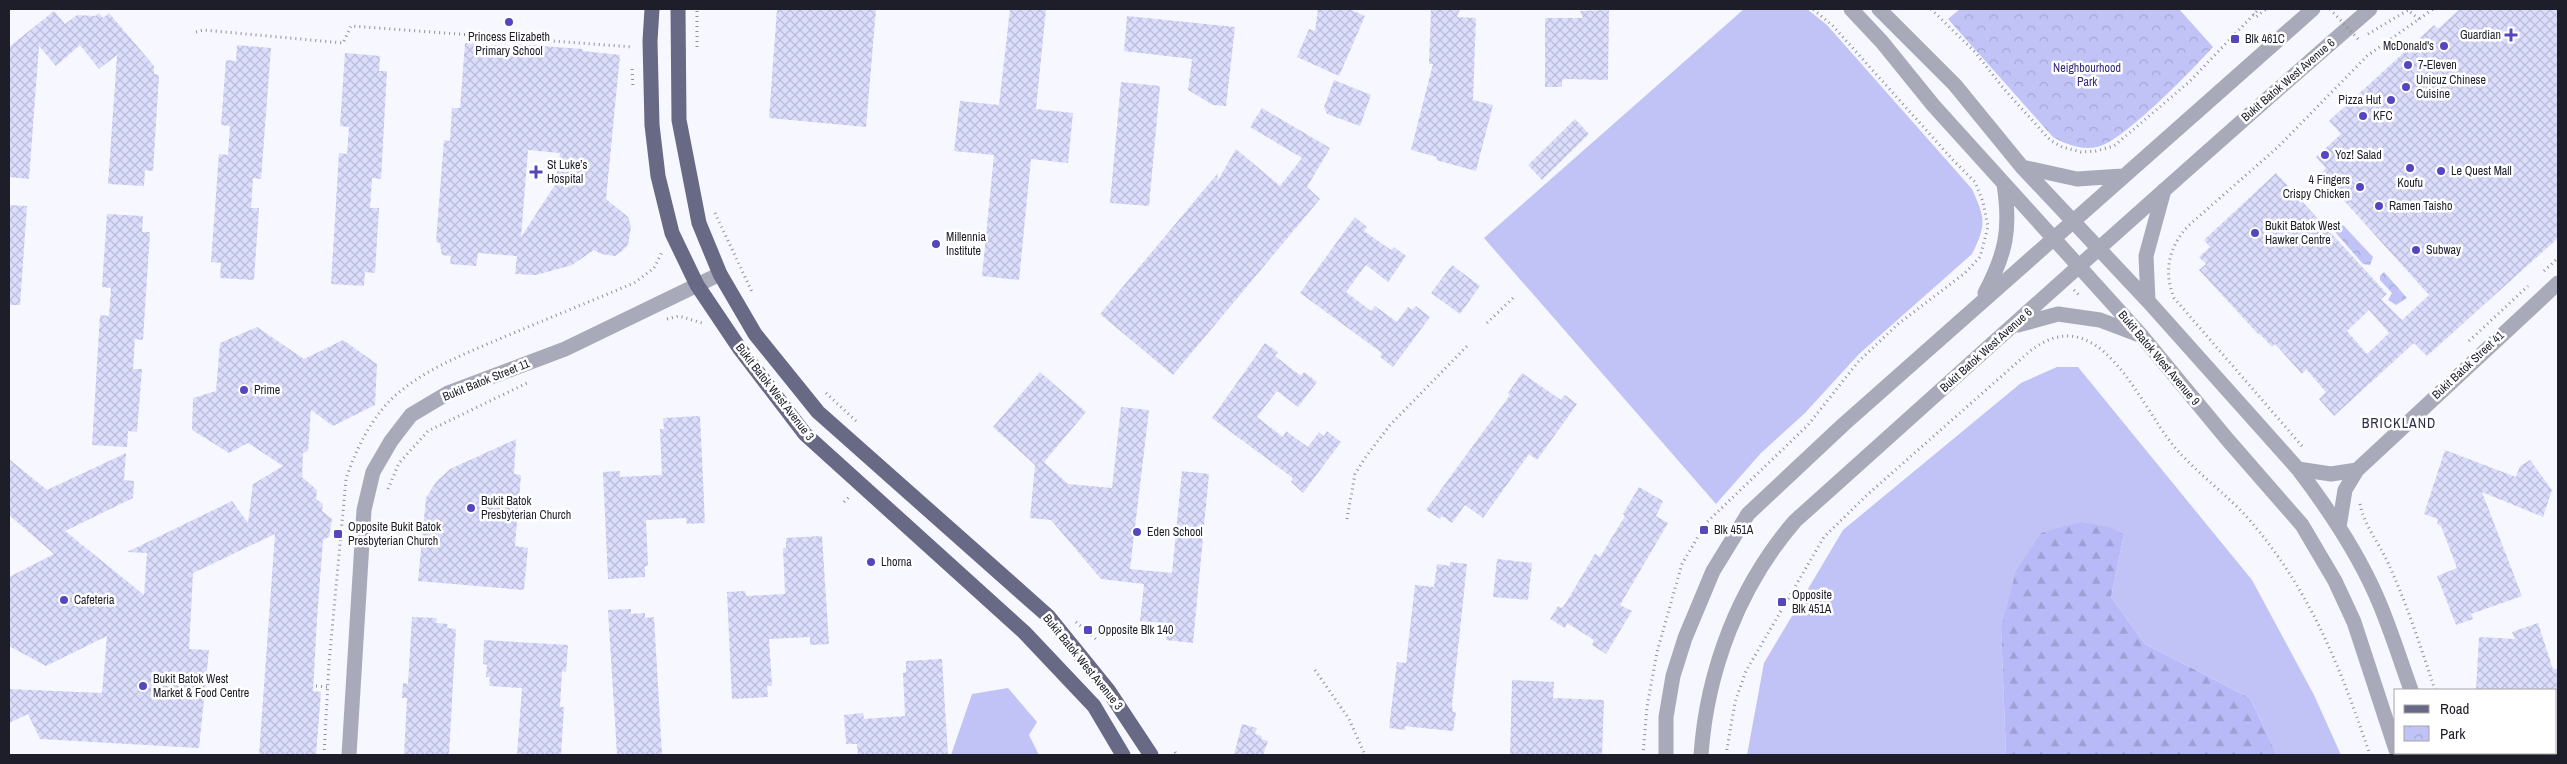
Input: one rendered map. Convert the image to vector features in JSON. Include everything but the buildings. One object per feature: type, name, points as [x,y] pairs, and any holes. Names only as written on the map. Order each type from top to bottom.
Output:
[{"type":"main road","name":"Bukit Batok West Avenue 3","points":[[652,9],[650,41],[652,125],[658,176],[672,233],[697,285],[740,349],[805,434],[1024,632],[1094,706],[1123,755]]},
{"type":"main road","name":"Bukit Batok West Avenue 3","points":[[678,9],[679,120],[699,224],[720,274],[754,334],[818,412],[1048,616],[1108,690],[1151,755]]},
{"type":"street","name":"Bukit Batok West Avenue 9","points":[[1851,9],[2004,184],[2141,335],[2227,439],[2302,525],[2335,581],[2354,622],[2394,744]]},
{"type":"street","points":[[1879,9],[1954,85],[2022,167],[2148,301],[2298,469],[2339,527],[2363,567],[2381,606],[2410,689]]},
{"type":"street","points":[[1666,755],[1666,716],[1673,676],[1685,638],[1713,571],[1748,514],[1844,424],[2073,222],[2122,176],[2313,9]]},
{"type":"street","name":"Bukit Batok West Avenue 6","points":[[1701,755],[1703,723],[1722,650],[1761,565],[1776,542],[1794,520],[2080,267],[2164,189],[2370,9]]},
{"type":"street","points":[[2022,167],[2077,179],[2122,176]]},
{"type":"street","points":[[1981,302],[2006,248],[2008,218],[2004,184]]},
{"type":"street","points":[[2148,301],[2146,256],[2164,189]]},
{"type":"street","name":"Bukit Batok Street 11","points":[[349,755],[364,510],[373,472],[390,441],[411,415],[448,393],[566,350],[720,274]]},
{"type":"street","name":"Bukit Batok Street 41","points":[[2339,527],[2345,490],[2358,470],[2558,282]]},
{"type":"street","points":[[2011,327],[2058,314],[2100,320],[2141,335]]},
{"type":"street","points":[[2298,469],[2331,474],[2358,470]]},
{"type":"path","points":[[697,9],[697,48]]},
{"type":"path","points":[[1813,9],[1839,32],[1953,160],[1975,182],[1983,202],[1988,227]]},
{"type":"path","points":[[1931,9],[1975,52],[2004,89],[2050,140],[2062,147],[2081,152],[2096,151],[2114,146],[2189,82],[2259,9]]},
{"type":"path","points":[[2253,14],[2256,17],[2266,9]]},
{"type":"path","points":[[2330,9],[2359,40],[2408,10],[2420,20]]},
{"type":"path","points":[[2169,256],[2176,240],[2188,226],[2278,148],[2368,56],[2433,9]]},
{"type":"path","points":[[196,32],[204,30],[343,44],[351,26],[633,47]]},
{"type":"path","points":[[633,56],[634,39]]},
{"type":"path","points":[[633,64],[634,96]]},
{"type":"path","points":[[713,205],[755,299]]},
{"type":"path","points":[[471,351],[634,283],[654,268],[661,257],[664,246]]},
{"type":"path","points":[[1487,323],[1514,296]]},
{"type":"path","points":[[660,321],[679,316],[704,324]]},
{"type":"path","points":[[1726,755],[1735,702],[1746,671],[1824,537],[1867,495],[2042,341],[2076,337],[2097,345],[2116,363],[2173,445],[2244,515],[2282,559],[2319,625],[2339,670],[2370,755]]},
{"type":"path","points":[[1347,519],[1355,474],[1365,458],[1390,425],[1469,344]]},
{"type":"path","points":[[385,494],[399,463],[428,431],[531,381]]},
{"type":"path","points":[[824,392],[860,425]]},
{"type":"path","points":[[1075,621],[1097,640]]},
{"type":"path","points":[[1315,670],[1349,719],[1366,755]]},
{"type":"path","points":[[316,686],[327,687]]},
{"type":"green space","points":[[1744,9],[1807,9],[1827,25],[1972,189],[1982,214],[1982,228],[1972,254],[1859,354],[1805,413],[1761,453],[1716,504],[1484,238]]},
{"type":"green space","name":"Neighbourhood Park","points":[[1960,9],[2179,9],[2213,47],[2157,103],[2123,132],[2109,142],[2097,147],[2080,147],[2053,137],[1948,19]]},
{"type":"green space","points":[[2338,224],[2343,225],[2373,257],[2370,265],[2363,264],[2335,232]]},
{"type":"green space","points":[[2384,272],[2407,298],[2396,305],[2388,300],[2392,293],[2380,280],[2380,276]]},
{"type":"green space","points":[[2057,367],[2078,367],[2252,580],[2314,695],[2341,755],[2277,755],[2250,698],[2145,644],[2111,597],[2124,535],[2001,628],[2006,755],[1747,755],[1764,663],[1843,530],[2021,383]]},
{"type":"green space","points":[[2081,522],[2110,527],[2124,535],[2111,597],[2145,644],[2250,698],[2277,755],[2006,755],[2001,628],[2016,571],[2041,533]]},
{"type":"green space","points":[[1008,688],[1037,722],[1029,735],[1039,755],[951,755],[972,694]]},
{"type":"place","name":"Princess Elizabeth Primary School","points":[[509,22]]},
{"type":"place","name":"Guardian","points":[[2511,35]]},
{"type":"place","name":"Blk 461C","points":[[2235,39]]},
{"type":"place","name":"McDonald's","points":[[2444,46]]},
{"type":"place","name":"7-Eleven","points":[[2408,65]]},
{"type":"place","name":"Unicuz Chinese Cuisine","points":[[2406,87]]},
{"type":"place","name":"Pizza Hut","points":[[2391,100]]},
{"type":"place","name":"KFC","points":[[2363,116]]},
{"type":"place","name":"Yoz! Salad","points":[[2325,155]]},
{"type":"place","name":"Koufu","points":[[2410,168]]},
{"type":"place","name":"Le Quest Mall","points":[[2441,171]]},
{"type":"place","name":"St Luke’s Hospital","points":[[536,172]]},
{"type":"place","name":"4 Fingers Crispy Chicken","points":[[2360,187]]},
{"type":"place","name":"Ramen Taisho","points":[[2379,206]]},
{"type":"place","name":"Bukit Batok West Hawker Centre","points":[[2255,233]]},
{"type":"place","name":"Millennia Institute","points":[[936,244]]},
{"type":"place","name":"Subway","points":[[2416,250]]},
{"type":"place","name":"Prime","points":[[244,390]]},
{"type":"place","name":"Bukit Batok Presbyterian Church","points":[[471,508]]},
{"type":"place","name":"Blk 451A","points":[[1704,530]]},
{"type":"place","name":"Eden School","points":[[1137,532]]},
{"type":"place","name":"Opposite Bukit Batok Presbyterian Church","points":[[338,534]]},
{"type":"place","name":"Lhorna","points":[[871,562]]},
{"type":"place","name":"Cafeteria","points":[[64,600]]},
{"type":"place","name":"Opposite Blk 451A","points":[[1782,602]]},
{"type":"place","name":"Opposite Blk 140","points":[[1088,630]]},
{"type":"place","name":"Bukit Batok West Market & Food Centre","points":[[143,686]]},
{"type":"district","name":"BRICKLAND","points":[[2399,423]]}]
